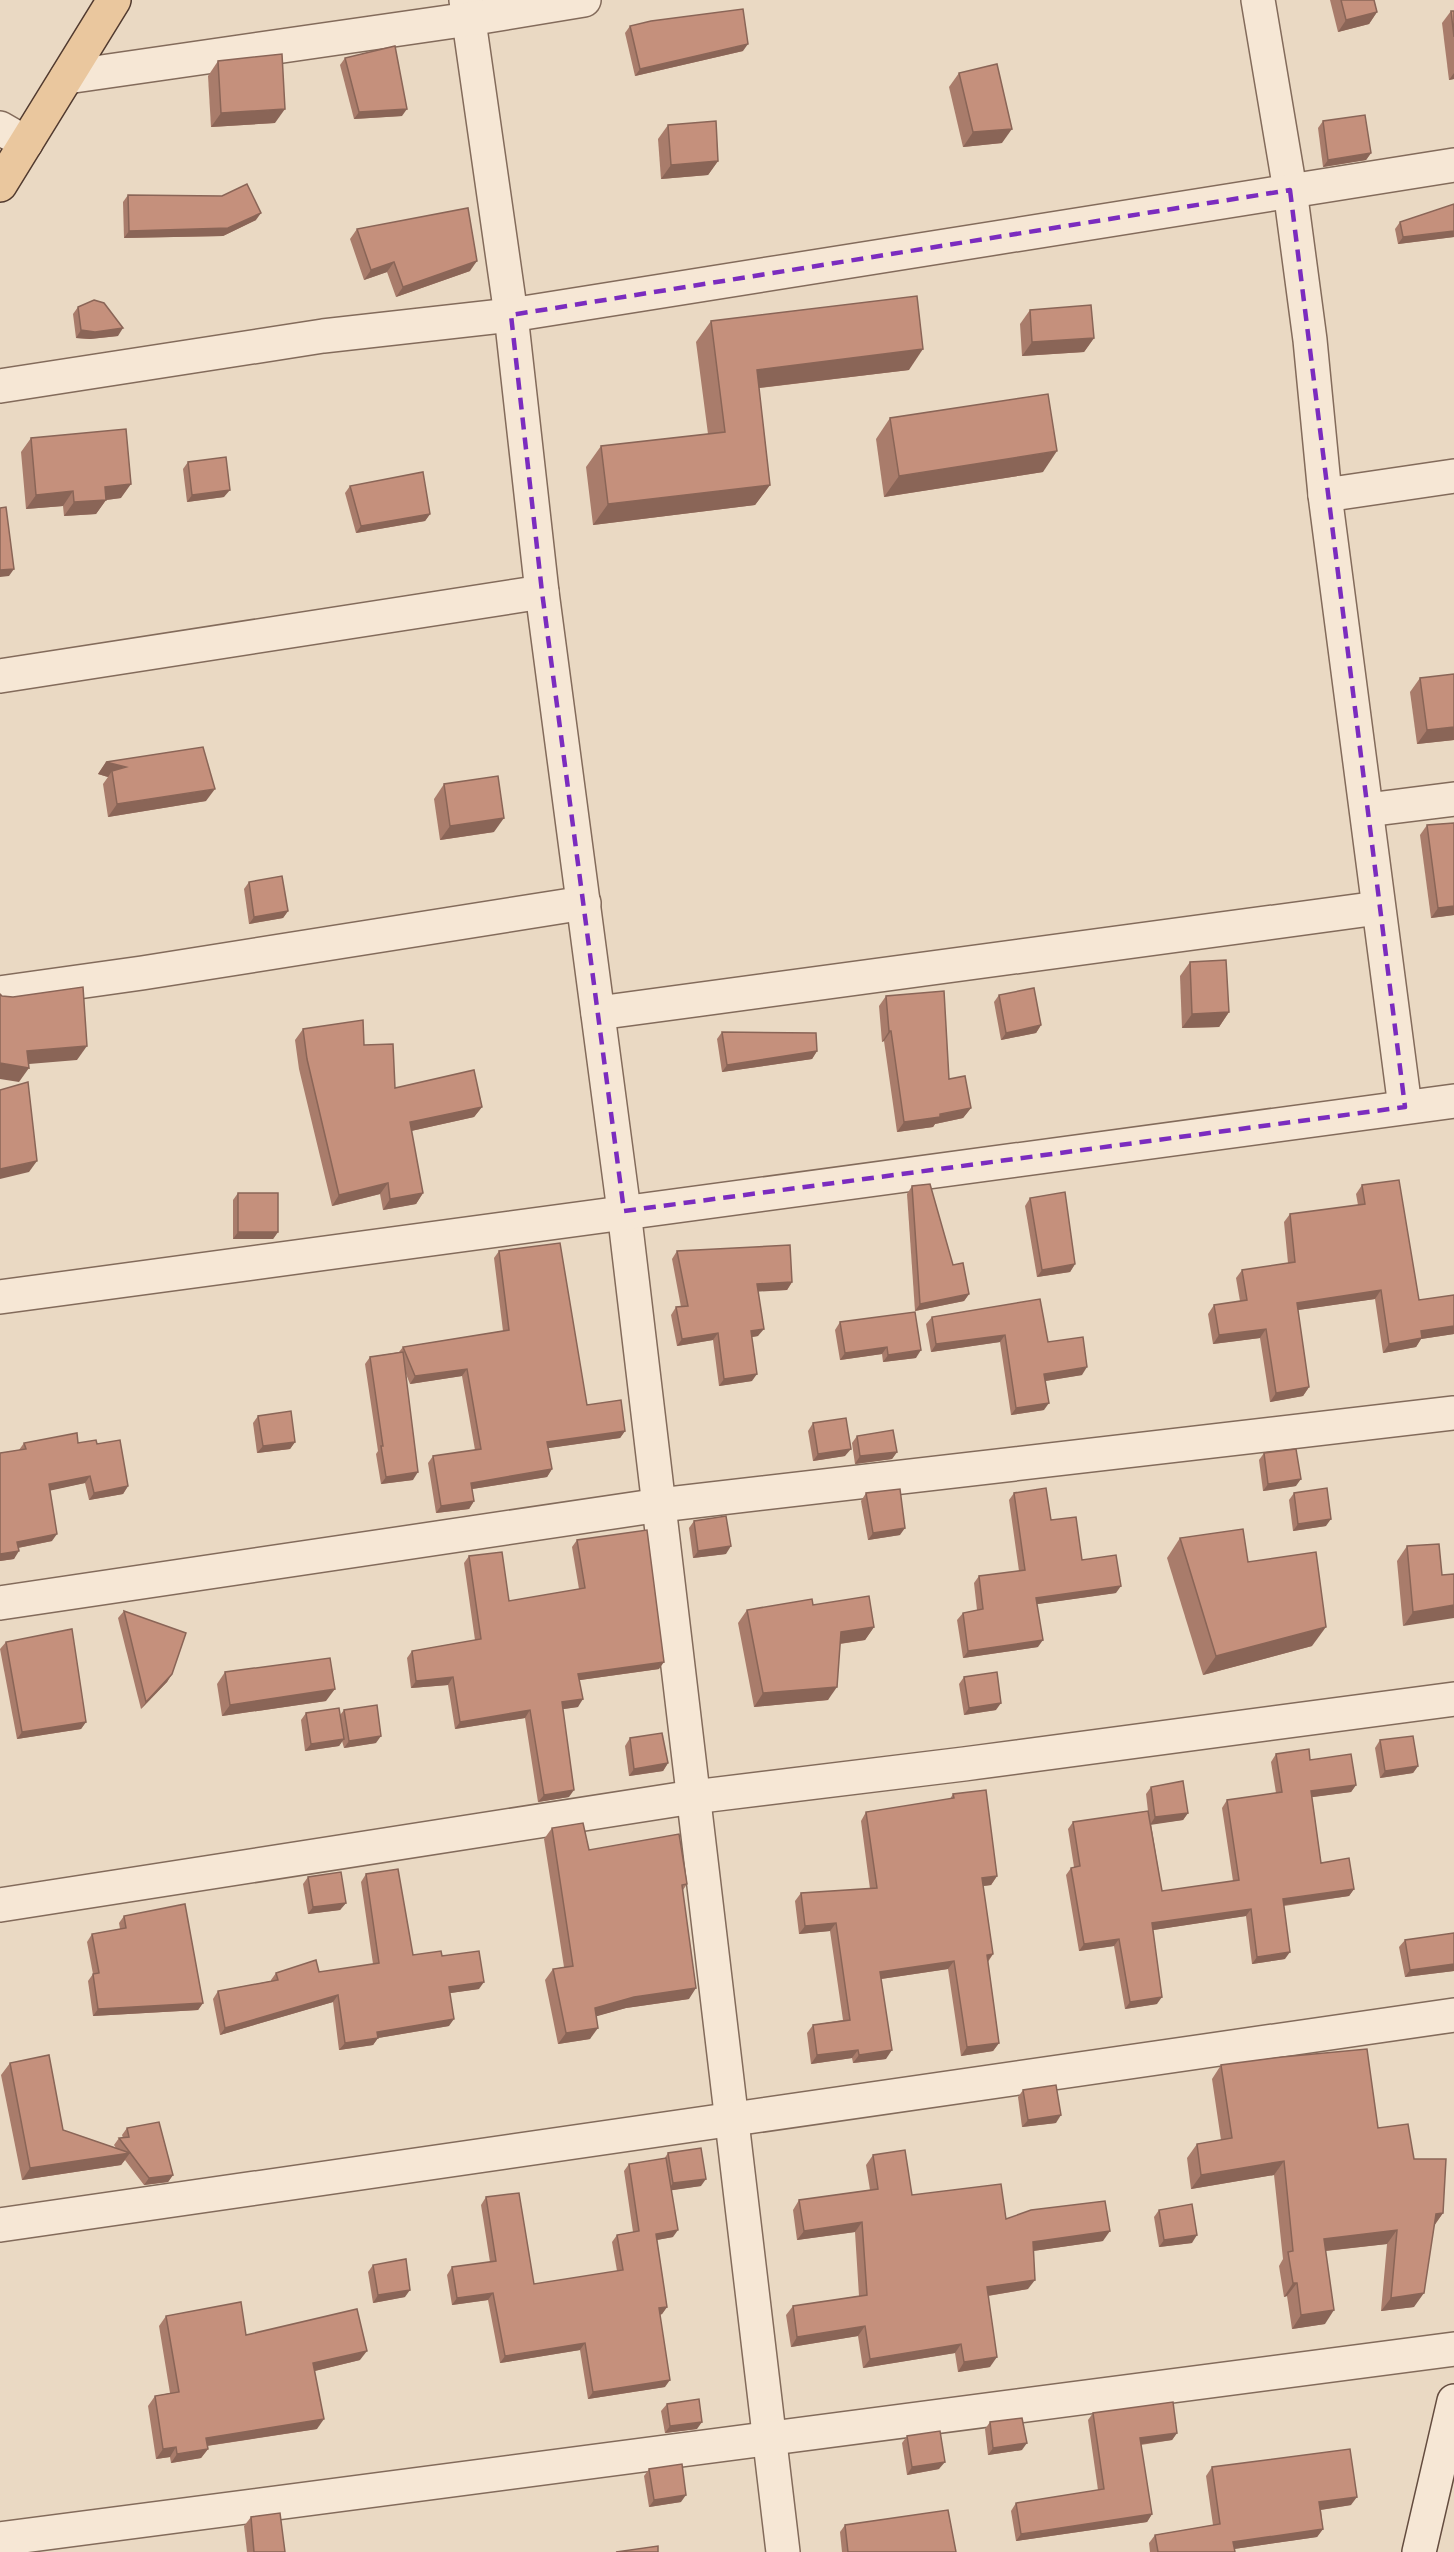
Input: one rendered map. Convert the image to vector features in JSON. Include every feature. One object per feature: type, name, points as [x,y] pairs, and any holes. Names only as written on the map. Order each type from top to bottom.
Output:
[{"type":"main road","points":[[0,185],[13,136],[67,77],[114,0]]},
{"type":"street","points":[[67,77],[468,10],[584,0]]},
{"type":"street","points":[[1258,0],[1290,190],[1310,340],[1325,495],[1405,1107]]},
{"type":"street","points":[[468,10],[512,315],[542,592],[624,1211],[783,2552]]},
{"type":"street","points":[[0,386],[323,336],[512,315],[1454,165]]},
{"type":"street","points":[[1325,495],[1454,476]]},
{"type":"street","points":[[0,676],[542,592]]},
{"type":"street","points":[[1367,810],[1454,799]]},
{"type":"street","points":[[0,993],[166,970],[584,903]]},
{"type":"street","points":[[598,1013],[1378,908]]},
{"type":"street","points":[[0,1297],[624,1211],[1454,1101]]},
{"type":"street","points":[[0,1603],[660,1505],[1454,1413]]},
{"type":"street","points":[[0,1905],[693,1797],[964,1764],[1454,1699]]},
{"type":"street","points":[[0,2225],[1454,2015]]},
{"type":"street","points":[[0,2539],[1454,2349]]},
{"type":"street","points":[[1419,2552],[1454,2401]]},
{"type":"highlighted area","points":[[1290,190],[1405,1107],[624,1211],[542,592],[511,315]]},
{"type":"building","points":[[1341,0],[1374,0],[1377,12],[1346,20]]},
{"type":"building","points":[[743,9],[748,44],[640,69],[630,26],[651,21]]},
{"type":"building","points":[[1451,11],[1454,11],[1454,37]]},
{"type":"building","points":[[395,46],[407,109],[359,112],[345,58]]},
{"type":"building","points":[[282,54],[285,109],[221,113],[218,61]]},
{"type":"building","points":[[997,64],[1012,129],[973,132],[959,73]]},
{"type":"building","points":[[1365,115],[1371,153],[1328,160],[1323,121]]},
{"type":"building","points":[[716,121],[718,161],[671,165],[668,125]]},
{"type":"building","points":[[247,184],[261,213],[228,228],[129,231],[128,195],[222,196]]},
{"type":"building","points":[[1454,204],[1454,231],[1403,237],[1400,222]]},
{"type":"building","points":[[468,208],[477,261],[403,287],[394,262],[371,270],[357,229]]},
{"type":"building","points":[[917,296],[923,349],[757,370],[770,485],[608,504],[601,446],[725,432],[711,321]]},
{"type":"building","points":[[94,300],[104,303],[123,328],[95,332],[81,330],[78,307]]},
{"type":"building","points":[[1091,305],[1094,338],[1032,342],[1030,310]]},
{"type":"building","points":[[1048,394],[1057,451],[899,476],[890,418]]},
{"type":"building","points":[[126,429],[131,484],[105,487],[106,500],[74,502],[73,491],[36,495],[31,438]]},
{"type":"building","points":[[226,457],[230,490],[192,495],[188,462]]},
{"type":"building","points":[[423,472],[430,514],[361,526],[350,486]]},
{"type":"building","points":[[6,507],[14,569],[0,570],[0,508]]},
{"type":"building","points":[[1454,674],[1454,727],[1427,730],[1420,678]]},
{"type":"building","points":[[203,747],[215,789],[117,804],[112,771],[126,767],[106,762]]},
{"type":"building","points":[[498,776],[504,818],[450,826],[444,784]]},
{"type":"building","points":[[1454,823],[1454,906],[1438,908],[1427,825]]},
{"type":"building","points":[[282,876],[288,911],[254,917],[249,882]]},
{"type":"building","points":[[1226,960],[1229,1012],[1192,1014],[1190,962]]},
{"type":"building","points":[[83,987],[87,1046],[27,1051],[29,1068],[0,1063],[0,994],[13,997]]},
{"type":"building","points":[[1034,988],[1041,1025],[1006,1033],[999,995]]},
{"type":"building","points":[[944,991],[949,1079],[965,1076],[971,1108],[940,1114],[940,1117],[904,1122],[891,1031],[889,1031],[886,996]]},
{"type":"building","points":[[363,1020],[364,1045],[393,1044],[395,1088],[474,1070],[482,1107],[410,1122],[423,1193],[390,1199],[388,1183],[339,1195],[307,1059],[303,1029]]},
{"type":"building","points":[[722,1032],[816,1033],[817,1051],[727,1065]]},
{"type":"building","points":[[28,1082],[37,1161],[0,1169],[0,1090]]},
{"type":"building","points":[[1399,1180],[1419,1300],[1454,1295],[1454,1326],[1421,1331],[1422,1338],[1389,1344],[1381,1290],[1297,1303],[1309,1387],[1276,1393],[1266,1329],[1219,1335],[1214,1305],[1247,1300],[1242,1270],[1295,1262],[1290,1214],[1365,1204],[1362,1185]]},
{"type":"building","points":[[930,1184],[953,1265],[963,1263],[969,1294],[920,1304],[912,1186]]},
{"type":"building","points":[[1065,1192],[1075,1264],[1042,1270],[1030,1198]]},
{"type":"building","points":[[238,1193],[278,1193],[278,1232],[238,1232]]},
{"type":"building","points":[[560,1243],[587,1405],[621,1400],[625,1431],[547,1442],[552,1469],[471,1483],[474,1501],[441,1506],[433,1456],[481,1449],[467,1369],[415,1376],[403,1347],[509,1330],[499,1251]]},
{"type":"building","points":[[790,1245],[792,1282],[757,1284],[764,1329],[751,1331],[757,1374],[724,1379],[718,1333],[682,1339],[676,1307],[688,1306],[677,1251]]},
{"type":"building","points":[[1040,1299],[1048,1342],[1083,1337],[1087,1367],[1044,1374],[1049,1403],[1016,1408],[1005,1335],[936,1344],[932,1317]]},
{"type":"building","points":[[915,1312],[921,1350],[888,1355],[887,1347],[845,1353],[840,1322]]},
{"type":"building","points":[[403,1352],[418,1472],[386,1477],[370,1357]]},
{"type":"building","points":[[291,1411],[295,1442],[263,1446],[258,1416]]},
{"type":"building","points":[[846,1418],[851,1449],[818,1454],[813,1423]]},
{"type":"building","points":[[893,1430],[897,1452],[860,1456],[857,1436]]},
{"type":"building","points":[[77,1433],[78,1443],[96,1440],[97,1444],[120,1440],[128,1486],[94,1493],[90,1476],[49,1484],[57,1534],[17,1542],[19,1551],[0,1554],[0,1453],[26,1449],[24,1443]]},
{"type":"building","points":[[1296,1449],[1301,1479],[1268,1484],[1264,1453]]},
{"type":"building","points":[[1046,1488],[1051,1520],[1076,1517],[1082,1560],[1116,1555],[1121,1586],[1036,1598],[1043,1640],[968,1651],[963,1613],[983,1609],[979,1576],[1025,1570],[1014,1493]]},
{"type":"building","points":[[1327,1488],[1331,1519],[1298,1524],[1294,1493]]},
{"type":"building","points":[[900,1489],[905,1528],[873,1533],[866,1493]]},
{"type":"building","points":[[726,1516],[731,1546],[698,1551],[694,1521]]},
{"type":"building","points":[[1243,1529],[1248,1562],[1316,1552],[1326,1627],[1216,1656],[1180,1538]]},
{"type":"building","points":[[647,1530],[664,1662],[578,1674],[583,1699],[562,1702],[574,1790],[544,1795],[530,1710],[460,1722],[453,1677],[416,1681],[412,1651],[481,1639],[469,1556],[502,1552],[509,1601],[585,1588],[577,1540]]},
{"type":"building","points":[[1439,1544],[1442,1575],[1454,1574],[1454,1605],[1413,1612],[1407,1546]]},
{"type":"building","points":[[869,1596],[874,1627],[841,1632],[837,1687],[763,1693],[747,1610],[812,1599],[813,1605]]},
{"type":"building","points":[[124,1611],[186,1633],[172,1674],[146,1702]]},
{"type":"building","points":[[72,1629],[86,1722],[22,1732],[6,1642]]},
{"type":"building","points":[[330,1658],[335,1689],[230,1705],[225,1672]]},
{"type":"building","points":[[997,1672],[1001,1703],[969,1708],[964,1677]]},
{"type":"building","points":[[377,1705],[381,1736],[349,1741],[344,1710]]},
{"type":"building","points":[[339,1708],[344,1739],[311,1744],[306,1713]]},
{"type":"building","points":[[662,1733],[668,1763],[634,1769],[630,1738]]},
{"type":"building","points":[[1413,1736],[1418,1766],[1385,1771],[1380,1740]]},
{"type":"building","points":[[1309,1749],[1310,1760],[1351,1754],[1356,1785],[1311,1791],[1321,1863],[1349,1858],[1354,1889],[1283,1899],[1290,1952],[1257,1957],[1251,1909],[1152,1923],[1162,1997],[1130,2002],[1119,1939],[1084,1944],[1071,1868],[1080,1866],[1073,1822],[1148,1811],[1162,1891],[1239,1880],[1227,1800],[1282,1792],[1276,1754]]},
{"type":"building","points":[[1183,1781],[1188,1813],[1155,1817],[1151,1787]]},
{"type":"building","points":[[986,1790],[997,1876],[982,1878],[993,1954],[987,1955],[999,2043],[967,2047],[954,1961],[880,1972],[892,2050],[859,2055],[858,2050],[817,2055],[813,2025],[850,2020],[836,1923],[805,1926],[801,1893],[877,1888],[866,1812],[954,1798],[953,1794]]},
{"type":"building","points":[[583,1823],[589,1850],[679,1834],[687,1884],[682,1885],[696,1988],[634,1997],[595,2008],[598,2028],[566,2033],[553,1969],[573,1966],[552,1828]]},
{"type":"building","points":[[398,1869],[413,1955],[441,1951],[442,1956],[479,1951],[484,1982],[449,1987],[454,2019],[377,2032],[378,2038],[345,2043],[338,1995],[225,2028],[218,1991],[278,1980],[276,1973],[316,1960],[319,1972],[379,1963],[366,1874]]},
{"type":"building","points":[[341,1872],[346,1903],[313,1907],[308,1877]]},
{"type":"building","points":[[185,1904],[203,2003],[98,2009],[93,1974],[99,1973],[92,1934],[126,1928],[124,1916]]},
{"type":"building","points":[[1454,1933],[1454,1964],[1410,1970],[1405,1940]]},
{"type":"building","points":[[1367,2049],[1378,2128],[1408,2124],[1414,2159],[1446,2159],[1443,2213],[1436,2214],[1424,2293],[1391,2298],[1397,2230],[1324,2239],[1334,2310],[1301,2315],[1297,2283],[1293,2283],[1288,2252],[1293,2251],[1284,2161],[1201,2175],[1197,2144],[1232,2138],[1221,2065]]},
{"type":"building","points":[[49,2055],[63,2130],[130,2153],[30,2168],[10,2063]]},
{"type":"building","points":[[1056,2085],[1061,2115],[1028,2120],[1023,2090]]},
{"type":"building","points":[[159,2122],[173,2175],[149,2178],[119,2138],[129,2137],[127,2128]]},
{"type":"building","points":[[701,2148],[706,2179],[673,2183],[668,2153]]},
{"type":"building","points":[[905,2150],[912,2195],[1001,2184],[1006,2219],[1031,2210],[1105,2201],[1110,2231],[1033,2242],[1035,2280],[987,2287],[997,2357],[964,2362],[961,2344],[870,2359],[865,2326],[797,2337],[793,2306],[867,2295],[862,2222],[804,2231],[799,2200],[878,2189],[873,2155]]},
{"type":"building","points":[[666,2158],[678,2230],[656,2234],[667,2307],[659,2308],[670,2380],[593,2392],[585,2343],[505,2356],[493,2293],[457,2298],[452,2267],[496,2261],[486,2197],[519,2193],[534,2284],[623,2270],[617,2235],[639,2231],[629,2164]]},
{"type":"building","points":[[1192,2204],[1197,2235],[1164,2240],[1159,2210]]},
{"type":"building","points":[[406,2259],[410,2290],[378,2295],[373,2265]]},
{"type":"building","points":[[241,2302],[246,2335],[357,2309],[367,2351],[313,2363],[324,2419],[206,2438],[208,2449],[177,2454],[176,2447],[163,2449],[155,2396],[179,2392],[166,2316]]},
{"type":"building","points":[[699,2399],[702,2422],[670,2426],[667,2404]]},
{"type":"building","points":[[1173,2402],[1177,2433],[1140,2438],[1152,2514],[1021,2534],[1016,2503],[1104,2489],[1093,2413]]},
{"type":"building","points":[[1022,2418],[1027,2443],[993,2448],[990,2422]]},
{"type":"building","points":[[940,2431],[945,2462],[912,2467],[907,2436]]},
{"type":"building","points":[[1350,2449],[1357,2497],[1319,2502],[1323,2529],[1233,2542],[1235,2552],[1158,2552],[1155,2535],[1220,2524],[1212,2467]]},
{"type":"building","points":[[682,2464],[686,2495],[654,2500],[649,2469]]},
{"type":"building","points":[[948,2510],[956,2552],[848,2552],[845,2525]]},
{"type":"building","points":[[280,2513],[285,2552],[254,2552],[251,2517]]},
{"type":"building","points":[[658,2546],[658,2552],[616,2552]]}]
